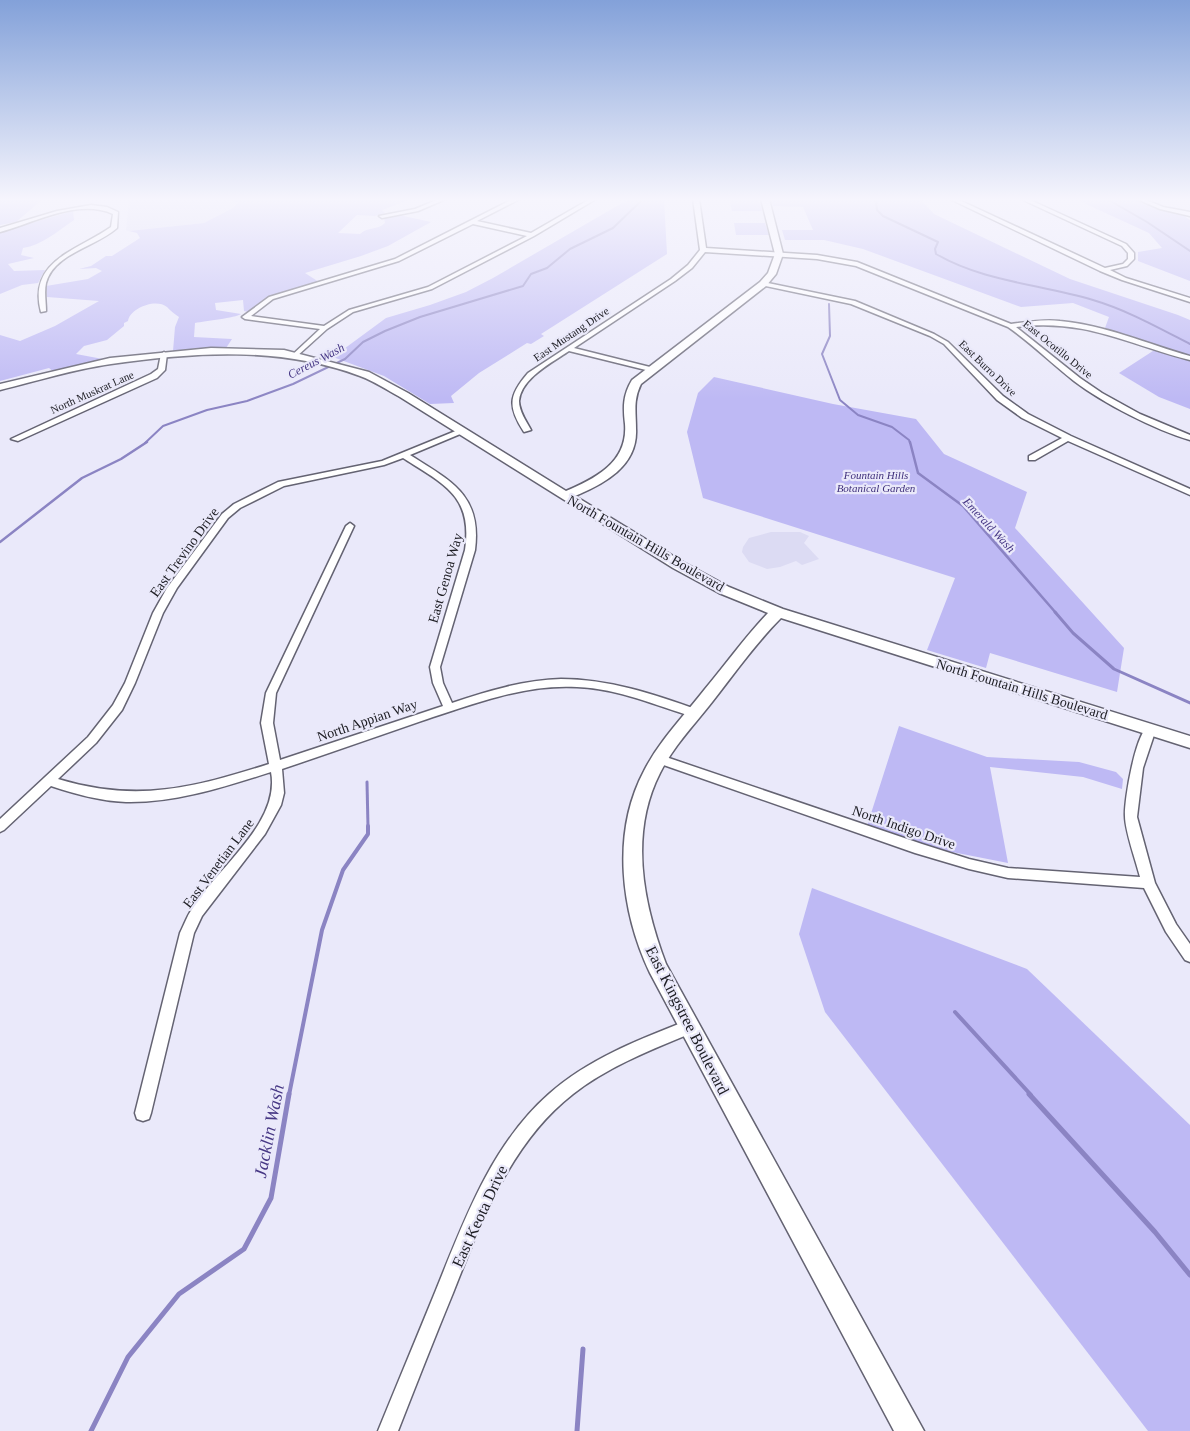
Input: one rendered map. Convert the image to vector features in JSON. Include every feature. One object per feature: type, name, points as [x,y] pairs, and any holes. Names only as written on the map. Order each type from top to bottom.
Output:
[{"type":"main road","name":"North Fountain Hills Boulevard","points":[[565,496],[705,581],[778,612]]},
{"type":"street","points":[[43,311],[43,283],[50,270],[55,266]]},
{"type":"street","points":[[325,328],[245,317],[271,298],[380,266]]},
{"type":"street","points":[[294,356],[325,328],[351,310],[430,288],[473,266]]},
{"type":"street","name":"East Mustang Drive","points":[[526,430],[516,408],[515,400],[518,391],[530,375],[691,266]]},
{"type":"street","points":[[565,496],[605,477],[614,470],[623,458],[630,442],[628,403],[630,393],[636,382],[762,284],[772,274],[775,266]]},
{"type":"street","name":"East Ocotillo Drive","points":[[860,266],[1010,326],[1029,338],[1074,377],[1101,396],[1190,438]]},
{"type":"street","points":[[1093,266],[1130,282],[1190,300]]},
{"type":"street","points":[[1102,270],[1118,266]]},
{"type":"street","name":"East Burro Drive","points":[[762,284],[853,302],[932,335],[946,342],[1000,398],[1026,416],[1068,438],[1190,492]]},
{"type":"street","points":[[1010,326],[1032,322],[1076,323],[1112,332],[1190,358]]},
{"type":"street","points":[[569,349],[650,370]]},
{"type":"street","name":"North Fountain Hills Boulevard","points":[[0,387],[110,361],[164,357],[294,356],[365,374],[404,395],[565,496]]},
{"type":"street","name":"North Fountain Hills Boulevard","points":[[0,394],[164,357]]},
{"type":"street","name":"North Muskrat Lane","points":[[15,439],[154,376],[161,370],[164,357]]},
{"type":"street","name":"East Trevino Drive","points":[[0,827],[92,740],[118,707],[130,683],[158,613],[172,588],[225,516],[237,506],[281,484],[384,463],[461,432]]},
{"type":"street","points":[[1032,458],[1068,438]]},
{"type":"street","name":"East Genoa Way","points":[[404,455],[456,491],[465,503],[472,519],[473,527],[470,550],[435,667],[438,683],[449,708]]},
{"type":"street","name":"East Venetian Lane","points":[[143,1113],[176,970],[187,933],[197,912],[269,819],[278,793],[276,766],[267,723],[271,692],[350,526]]},
{"type":"street","name":"North Fountain Hills Boulevard","points":[[778,612],[1190,742]]},
{"type":"street","name":"East Kingstree Boulevard","points":[[778,612],[746,648],[694,713],[660,759],[646,785],[635,825],[632,848],[633,880],[637,905],[657,967],[910,1431]]},
{"type":"street","name":"North Appian Way","points":[[48,781],[102,795],[157,796],[220,784],[449,708],[513,689],[558,683],[611,687],[634,692],[694,713]]},
{"type":"street","points":[[1150,729],[1137,768],[1131,817],[1148,882],[1171,928],[1190,956]]},
{"type":"street","name":"North Indigo Drive","points":[[660,759],[920,849],[969,864],[1008,873],[1148,882]]},
{"type":"street","name":"East Keota Drive","points":[[388,1431],[473,1219],[502,1163],[527,1128],[554,1100],[577,1082],[611,1063],[689,1027]]},
{"type":"shaded area","points":[[771,532],[800,532],[809,536],[804,543],[819,559],[802,565],[796,561],[780,567],[767,569],[749,562],[742,552],[749,538]]},
{"type":"green space","points":[[0,266],[10,266],[14,271],[45,270],[38,283],[22,285],[0,294]]},
{"type":"green space","points":[[91,266],[329,266],[305,273],[319,282],[273,296],[248,312],[244,311],[243,300],[215,303],[216,310],[241,314],[195,323],[194,337],[232,339],[226,348],[173,351],[175,327],[179,317],[162,304],[150,304],[133,312],[128,321],[124,323],[124,326],[107,340],[84,346],[76,354],[108,360],[54,372],[49,368],[0,381],[0,335],[20,341],[55,326],[99,301],[47,297],[46,286],[88,279],[102,271],[96,268],[79,269]]},
{"type":"green space","points":[[514,266],[648,266],[541,334],[544,336],[531,344],[527,343],[479,373],[451,396],[454,403],[430,404],[384,376],[333,357],[386,318],[466,292]]},
{"type":"green space","points":[[909,266],[1042,266],[1070,279],[1190,320],[1190,356],[1105,328],[1109,317],[1073,303],[1021,307]]},
{"type":"green space","points":[[1150,266],[1190,266],[1190,281]]},
{"type":"green space","points":[[1156,349],[1190,359],[1190,409],[1159,397],[1119,373]]},
{"type":"green space","name":"Fountain Hills Botanical Garden","points":[[714,377],[833,404],[916,419],[944,454],[1027,492],[1015,528],[1124,648],[1117,692],[990,653],[986,668],[927,650],[955,578],[703,498],[687,432],[698,393]]},
{"type":"green space","points":[[899,726],[987,757],[1079,762],[1116,772],[1123,779],[1122,789],[1083,777],[990,767],[1008,863],[942,850],[867,826]]},
{"type":"green space","points":[[812,888],[1027,969],[1190,1125],[1190,1431],[1148,1431],[825,1012],[799,934]]},
{"type":"waterway","name":"Cereus Wash","points":[[145,443],[163,426],[207,410],[247,401],[293,384],[345,359],[363,342],[385,331],[420,317],[523,286],[531,274],[550,266]]},
{"type":"waterway","points":[[961,266],[993,277],[1106,304],[1190,344]]},
{"type":"waterway","name":"Emerald Wash","points":[[829,304],[830,336],[822,354],[840,400],[858,415],[892,427],[909,440],[910,443]]},
{"type":"waterway","name":"Cereus Wash","points":[[0,542],[82,478],[121,459],[147,442]]},
{"type":"waterway","name":"Emerald Wash","points":[[910,442],[918,473],[963,506],[1056,613]]},
{"type":"waterway","name":"Emerald Wash","points":[[1055,612],[1073,633],[1114,669],[1190,703]]},
{"type":"waterway","name":"Jacklin Wash","points":[[367,782],[368,827]]},
{"type":"waterway","name":"Jacklin Wash","points":[[289,1095],[322,930],[343,870],[368,834],[368,827]]},
{"type":"waterway","points":[[955,1012],[1031,1095]]},
{"type":"waterway","name":"Jacklin Wash","points":[[91,1431],[128,1357],[179,1294],[244,1249],[271,1198],[289,1094]]},
{"type":"waterway","points":[[1029,1094],[1155,1232],[1190,1275]]},
{"type":"waterway","points":[[577,1431],[583,1349]]}]
